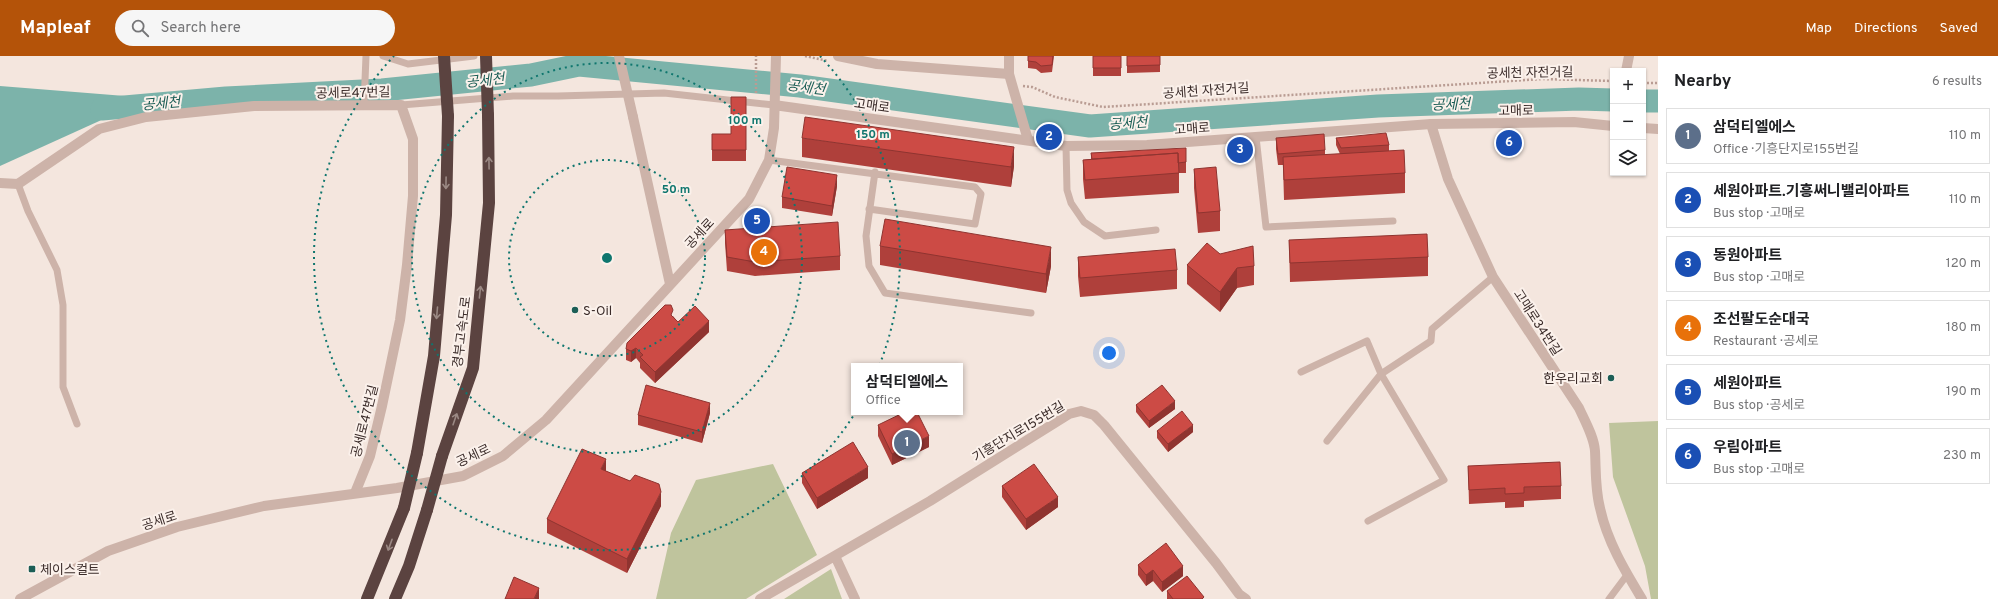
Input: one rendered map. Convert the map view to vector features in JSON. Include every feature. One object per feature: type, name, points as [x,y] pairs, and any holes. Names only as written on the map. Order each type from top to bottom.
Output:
[{"type":"highway","name":"경부고속도로","points":[[367,599],[385,559],[404,508],[417,453],[434,356],[446,215],[448,116],[444,56]]},
{"type":"highway","name":"경부고속도로","points":[[395,599],[409,566],[442,456],[473,368],[489,203],[486,56]]},
{"type":"street","points":[[619,56],[670,284]]},
{"type":"street","points":[[1009,56],[1009,74],[1028,140]]},
{"type":"street","name":"공세로","points":[[20,599],[108,551],[153,534],[264,506],[397,488],[463,476],[503,456],[546,420],[749,199],[769,160],[774,128],[776,57]]},
{"type":"street","points":[[836,59],[877,64],[1009,74]]},
{"type":"street","name":"공세로47번길","points":[[18,184],[99,129],[146,117],[254,106],[364,104],[401,105],[413,139],[413,196],[406,273],[400,320],[382,406],[370,456],[355,493]]},
{"type":"street","name":"고매로","points":[[774,105],[1066,146],[1147,145],[1431,124],[1574,122],[1610,126]]},
{"type":"street","name":"고매로34번길","points":[[1431,124],[1448,180],[1493,276],[1579,408],[1588,428],[1595,450],[1594,467],[1600,509],[1610,540],[1627,575],[1642,599]]},
{"type":"street","points":[[1646,128],[1658,129]]},
{"type":"street","points":[[0,183],[18,184]]},
{"type":"street","name":"기흥단지로155번길","points":[[760,599],[930,501],[1053,423],[1069,414],[1081,411],[1094,415],[1104,426],[1216,563],[1239,594],[1246,599]]},
{"type":"street","points":[[835,556],[855,599]]},
{"type":"lane","points":[[364,104],[366,56]]},
{"type":"lane","points":[[386,56],[408,64],[474,56]]},
{"type":"lane","points":[[401,105],[513,96],[664,92],[774,105]]},
{"type":"lane","points":[[1256,137],[1266,227],[1392,221]]},
{"type":"lane","points":[[1066,146],[1067,190],[1071,203],[1084,222],[1105,236],[1156,230]]},
{"type":"lane","points":[[769,160],[875,172],[975,187],[981,194],[975,224],[869,209]]},
{"type":"lane","points":[[875,172],[866,236],[869,266],[885,293],[1030,313]]},
{"type":"lane","points":[[18,184],[28,211],[57,270],[63,305],[63,386],[77,424]]},
{"type":"lane","points":[[1327,441],[1381,374],[1431,341],[1432,329],[1493,276]]},
{"type":"lane","points":[[1301,372],[1367,341],[1381,374],[1444,480],[1368,521]]},
{"type":"lane","points":[[1609,599],[1627,575]]},
{"type":"path","points":[[756,56],[756,101]]},
{"type":"path","points":[[805,56],[836,59]]},
{"type":"path","name":"공세천 자전거길","points":[[1019,85],[1032,87],[1055,97],[1103,107],[1542,79],[1610,82]]},
{"type":"path","points":[[1646,83],[1658,83]]},
{"type":"green space","points":[[1658,421],[1658,599],[1651,599],[1645,566],[1613,477],[1609,423]]},
{"type":"green space","points":[[773,464],[817,555],[746,599],[656,599],[671,533],[696,480]]},
{"type":"green space","points":[[831,569],[842,599],[784,599]]},
{"type":"water","points":[[0,86],[150,98],[0,166]]},
{"type":"building","points":[[1028,56],[1053,56],[1052,65],[1041,66],[1036,62],[1028,61]]},
{"type":"building","points":[[1093,56],[1121,56],[1121,68],[1093,68]]},
{"type":"building","points":[[1127,56],[1160,56],[1160,65],[1127,66]]},
{"type":"building","points":[[731,97],[746,97],[746,150],[712,150],[712,134],[731,134]]},
{"type":"building","points":[[805,117],[1014,147],[1011,167],[802,138]]},
{"type":"building","points":[[1386,133],[1389,145],[1341,148],[1336,138]]},
{"type":"building","points":[[1324,134],[1325,150],[1278,154],[1276,138]]},
{"type":"building","points":[[1186,148],[1186,162],[1178,163],[1178,153],[1092,159],[1091,153]]},
{"type":"building","points":[[1404,150],[1405,173],[1284,180],[1283,157]]},
{"type":"building","points":[[1178,153],[1179,173],[1085,180],[1083,160]]},
{"type":"building","points":[[787,167],[837,175],[832,206],[782,197]]},
{"type":"building","points":[[1216,167],[1220,211],[1198,213],[1194,169]]},
{"type":"building","points":[[885,219],[1051,247],[1046,274],[880,246]]},
{"type":"building","points":[[838,222],[840,256],[755,262],[727,257],[725,230]]},
{"type":"building","points":[[1427,234],[1428,257],[1290,263],[1289,240]]},
{"type":"building","points":[[1207,243],[1220,254],[1253,246],[1254,266],[1237,268],[1220,292],[1187,265]]},
{"type":"building","points":[[1175,249],[1177,270],[1080,278],[1078,257]]},
{"type":"building","points":[[665,305],[671,305],[673,310],[671,315],[678,322],[695,306],[709,321],[655,372],[640,357],[643,355],[636,348],[631,351],[626,349],[627,343]]},
{"type":"building","points":[[646,385],[710,403],[702,432],[638,415]]},
{"type":"building","points":[[1162,385],[1175,401],[1149,421],[1136,405]]},
{"type":"building","points":[[1182,411],[1193,425],[1168,444],[1157,431]]},
{"type":"building","points":[[899,415],[918,415],[929,436],[892,454],[878,425]]},
{"type":"building","points":[[853,442],[868,467],[817,498],[802,473]]},
{"type":"building","points":[[582,449],[606,459],[601,469],[630,481],[635,475],[659,484],[661,492],[627,559],[547,519]]},
{"type":"building","points":[[1560,462],[1561,486],[1524,487],[1524,493],[1505,494],[1505,488],[1469,490],[1468,466]]},
{"type":"building","points":[[1034,464],[1058,497],[1026,519],[1002,486]]},
{"type":"building","points":[[1166,543],[1183,566],[1162,582],[1153,570],[1146,575],[1138,565]]},
{"type":"building","points":[[1187,576],[1204,597],[1202,599],[1173,599],[1167,591]]},
{"type":"building","points":[[514,577],[539,588],[534,599],[505,599]]},
{"type":"waterway","name":"공세천","points":[[102,109],[226,98],[382,90],[531,75],[579,65],[800,86],[1090,126],[1378,106],[1579,99],[1610,100]]},
{"type":"waterway","name":"공세천","points":[[1646,101],[1658,101]]},
{"type":"place","name":"세원아파트.기흥써니밸리아파트","points":[[1049,137]]},
{"type":"place","name":"우림아파트","points":[[1509,143]]},
{"type":"place","name":"동원아파트","points":[[1240,150]]},
{"type":"place","name":"세원아파트","points":[[757,221]]},
{"type":"place","name":"조선팔도순대국","points":[[764,252]]},
{"type":"place","name":"S-Oil","points":[[575,310]]},
{"type":"place","name":"한우리교회","points":[[1611,378]]},
{"type":"place","name":"삼덕티엘에스","points":[[907,443]]},
{"type":"place","name":"체이스컬트","points":[[32,569]]}]
